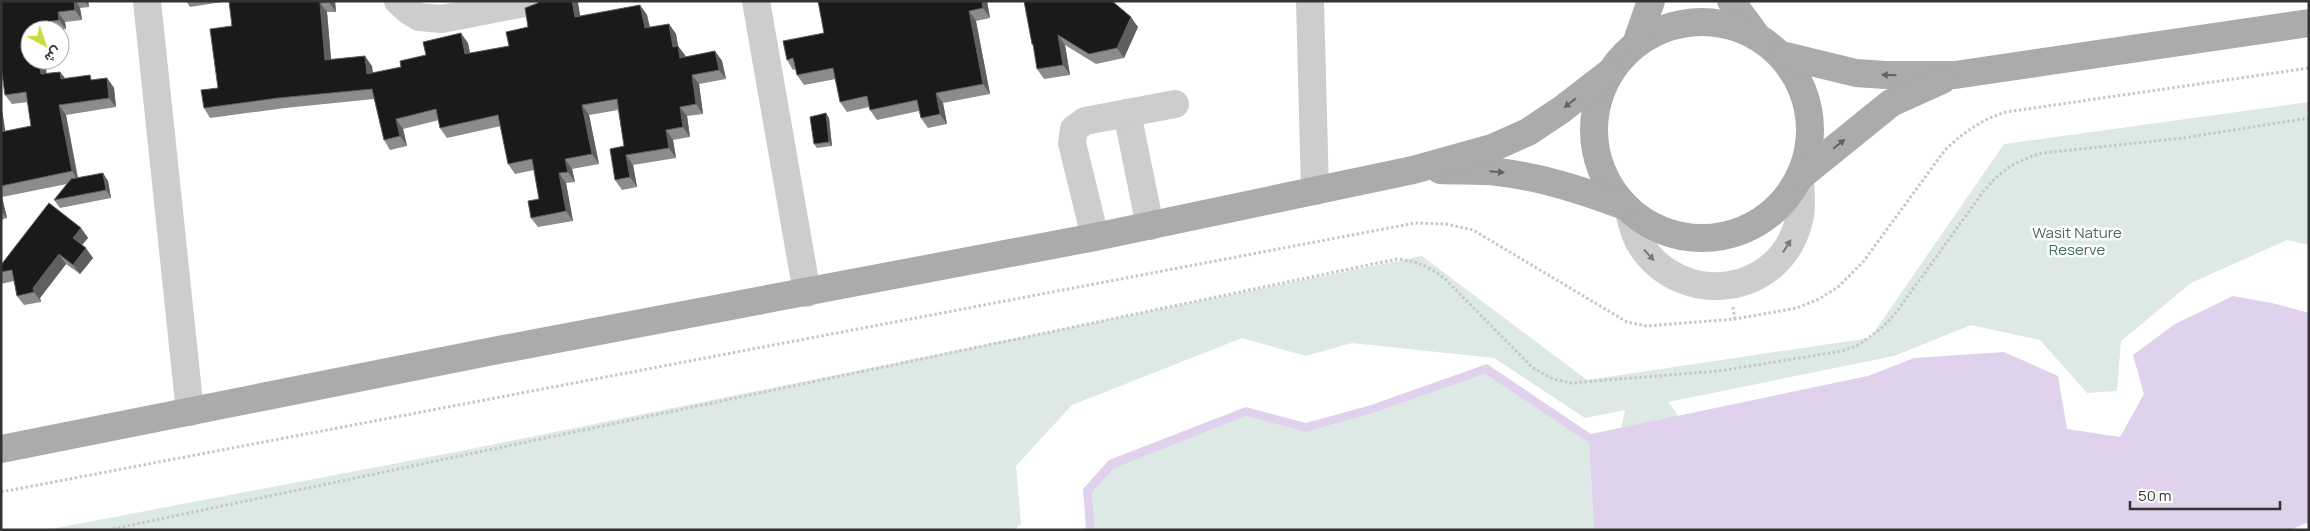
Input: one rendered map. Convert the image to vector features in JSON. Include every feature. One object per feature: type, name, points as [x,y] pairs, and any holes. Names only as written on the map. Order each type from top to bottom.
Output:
[{"type":"main road","points":[[1636,44],[1651,1]]},
{"type":"main road","points":[[1732,1],[1756,36]]},
{"type":"main road","points":[[1,449],[493,351],[807,293],[1150,226],[1413,170],[1492,148],[1528,132],[1561,110],[1609,73],[1636,44],[1666,28],[1682,23],[1708,21],[1733,25],[1756,36],[1782,55],[1797,76],[1806,99],[1811,123],[1810,148],[1801,177],[1788,197],[1771,213],[1753,225],[1732,233],[1710,237],[1688,237],[1666,232],[1625,208],[1572,187],[1515,174],[1413,170]]},
{"type":"main road","points":[[1782,55],[1856,73],[1955,75],[2309,23]]},
{"type":"main road","points":[[1609,73],[1597,99],[1593,127],[1594,146],[1605,182],[1625,208]]},
{"type":"main road","points":[[1801,177],[1891,103],[1955,75]]},
{"type":"street","points":[[147,1],[190,412]]},
{"type":"street","points":[[398,1],[419,17],[442,20],[535,1]]},
{"type":"street","points":[[756,1],[807,293]]},
{"type":"street","points":[[1310,1],[1315,191]]},
{"type":"street","points":[[1095,236],[1072,134],[1080,122],[1175,104]]},
{"type":"street","points":[[1127,113],[1150,226]]},
{"type":"street","points":[[1625,208],[1640,244],[1657,264],[1670,274],[1699,286],[1730,286],[1757,276],[1774,263],[1787,247],[1800,217],[1801,177]]},
{"type":"path","points":[[1,492],[1415,223],[1446,224],[1473,230],[1627,322],[1647,326],[1735,319],[1788,310],[1819,299],[1838,287],[1852,274],[1945,150],[1962,134],[1991,117],[2006,112],[2309,68]]},
{"type":"path","points":[[108,530],[1397,259],[1414,261],[1429,267],[1444,278],[1533,368],[1553,379],[1571,383],[1719,371],[1842,351],[1872,337],[1895,314],[1996,176],[2018,161],[2042,153],[2183,138],[2309,118]]},
{"type":"green space","name":"Wasit Nature Reserve","points":[[2309,102],[2309,245],[2287,240],[2191,283],[2121,341],[2117,391],[2087,393],[2040,340],[1971,325],[1894,356],[1668,402],[1686,426],[1616,453],[1625,410],[1585,418],[1494,358],[1352,343],[1306,356],[1242,338],[1072,405],[1016,466],[1021,524],[1014,530],[46,530],[466,450],[1422,256],[1587,380],[1870,338],[2004,144]]},
{"type":"green space","points":[[1485,374],[1589,443],[1594,530],[1095,530],[1092,492],[1115,468],[1246,416],[1306,432],[1373,413]]},
{"type":"shaded area","points":[[2233,296],[2272,303],[2309,313],[2309,522],[2290,530],[1594,530],[1589,443],[1485,374],[1373,413],[1306,432],[1246,416],[1115,468],[1092,492],[1095,530],[1086,530],[1083,489],[1109,460],[1246,407],[1306,423],[1371,405],[1487,364],[1591,434],[1868,376],[1914,358],[2004,352],[2058,376],[2067,429],[2120,437],[2144,394],[2133,355],[2175,324]]},
{"type":"building","points":[[1,1],[74,1],[75,10],[58,12],[59,20],[20,20],[20,70],[40,70],[41,74],[60,72],[61,79],[90,75],[91,80],[107,78],[109,98],[59,105],[72,171],[1,186],[1,132],[31,126],[26,92],[5,95],[1,66]]},
{"type":"building","points":[[229,1],[329,1],[320,3],[325,60],[365,56],[367,74],[401,67],[400,61],[426,55],[423,42],[461,33],[465,54],[509,46],[506,32],[528,27],[525,8],[539,1],[572,1],[575,17],[640,5],[645,28],[669,24],[673,47],[678,46],[680,58],[715,51],[719,70],[692,75],[696,104],[680,107],[683,127],[666,130],[669,148],[626,155],[630,177],[615,180],[610,149],[624,146],[617,99],[582,105],[592,154],[565,159],[568,172],[559,173],[566,211],[531,218],[528,201],[539,199],[532,159],[508,164],[498,115],[440,128],[436,109],[396,119],[400,136],[384,140],[372,89],[278,98],[204,108],[201,90],[218,88],[210,29],[232,26]]},
{"type":"building","points":[[818,1],[982,1],[983,8],[969,11],[983,84],[936,93],[940,114],[921,118],[917,100],[870,110],[867,96],[840,102],[833,68],[797,75],[793,58],[787,60],[783,41],[824,33]]},
{"type":"building","points":[[1024,1],[1112,1],[1131,17],[1117,48],[1089,54],[1058,35],[1063,65],[1037,69]]},
{"type":"building","points":[[826,113],[829,142],[814,144],[810,117]]},
{"type":"building","points":[[103,173],[106,190],[54,200],[71,179]]},
{"type":"building","points":[[49,203],[81,228],[73,238],[86,248],[73,265],[59,254],[33,288],[34,292],[17,296],[12,270],[1,272],[1,265]]}]
